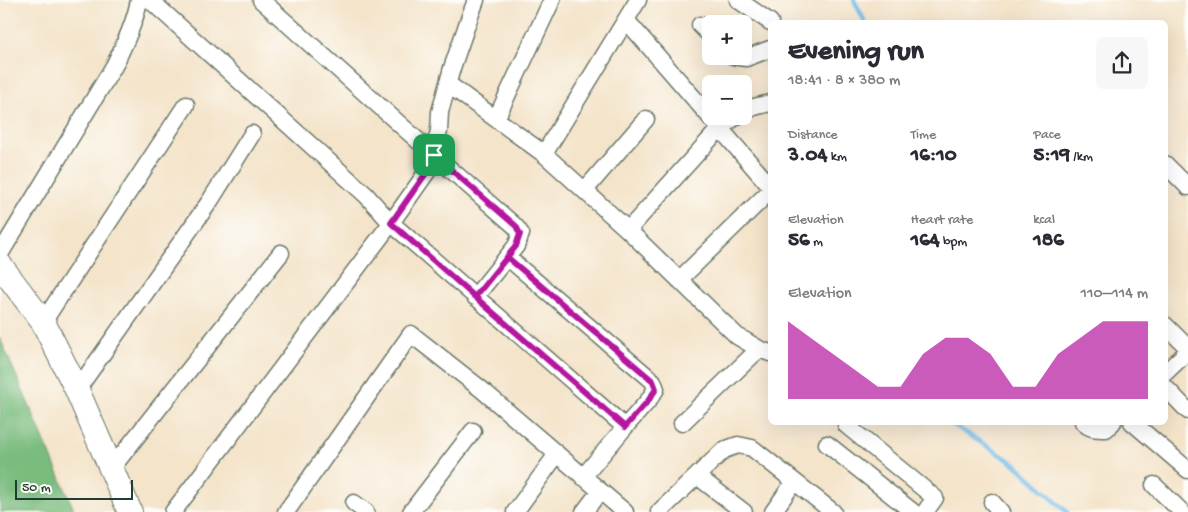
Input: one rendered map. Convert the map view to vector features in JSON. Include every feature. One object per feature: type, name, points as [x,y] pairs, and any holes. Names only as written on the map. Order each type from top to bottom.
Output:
[{"type":"street","points":[[0,254],[114,66],[128,35],[139,0]]},
{"type":"street","points":[[150,0],[366,195],[391,223],[625,427]]},
{"type":"street","points":[[261,0],[516,226],[520,234],[516,246],[475,297]]},
{"type":"street","points":[[173,512],[391,223],[429,169],[439,131],[440,112],[476,0]]},
{"type":"street","points":[[496,119],[552,0]]},
{"type":"street","points":[[544,154],[638,0]]},
{"type":"street","points":[[738,0],[768,21]]},
{"type":"street","points":[[626,20],[768,184]]},
{"type":"street","points":[[752,56],[768,50]]},
{"type":"street","points":[[448,84],[544,154],[628,230],[737,336],[764,351],[682,423]]},
{"type":"street","points":[[752,108],[768,104]]},
{"type":"street","points":[[43,322],[186,105]]},
{"type":"street","points":[[585,190],[646,119]]},
{"type":"street","points":[[628,230],[724,125]]},
{"type":"street","points":[[77,390],[210,202],[252,134]]},
{"type":"street","points":[[1168,167],[1188,187]]},
{"type":"street","points":[[679,280],[768,193]]},
{"type":"street","points":[[111,469],[281,253]]},
{"type":"street","points":[[507,257],[653,381],[656,389],[584,477]]},
{"type":"street","points":[[0,265],[43,322],[77,390],[130,512]]},
{"type":"street","points":[[1168,328],[1188,349],[1168,370]]},
{"type":"street","points":[[286,512],[411,334],[482,389],[624,512]]},
{"type":"street","points":[[1168,390],[1188,412]]},
{"type":"street","points":[[1085,425],[1096,429],[1106,429],[1110,425]]},
{"type":"street","points":[[1136,425],[1188,470]]},
{"type":"street","points":[[846,426],[935,498],[925,512]]},
{"type":"street","points":[[411,512],[473,431]]},
{"type":"street","points":[[827,444],[914,512]]},
{"type":"street","points":[[659,512],[724,450],[738,445],[752,448],[833,512]]},
{"type":"street","points":[[515,512],[557,454]]},
{"type":"street","points":[[697,476],[744,512]]},
{"type":"street","points":[[773,512],[794,482]]},
{"type":"street","points":[[1154,485],[1182,512]]},
{"type":"street","points":[[584,512],[600,491]]},
{"type":"green space","points":[[0,338],[75,512],[0,512]]},
{"type":"waterway","points":[[854,0],[864,20]]},
{"type":"waterway","points":[[954,425],[1015,464],[1067,512]]},
{"type":"route","points":[[434,155],[429,169],[391,223],[475,297],[507,257],[653,381],[656,389],[625,427],[475,297],[507,257],[516,246],[520,234],[516,226],[434,155]]}]
